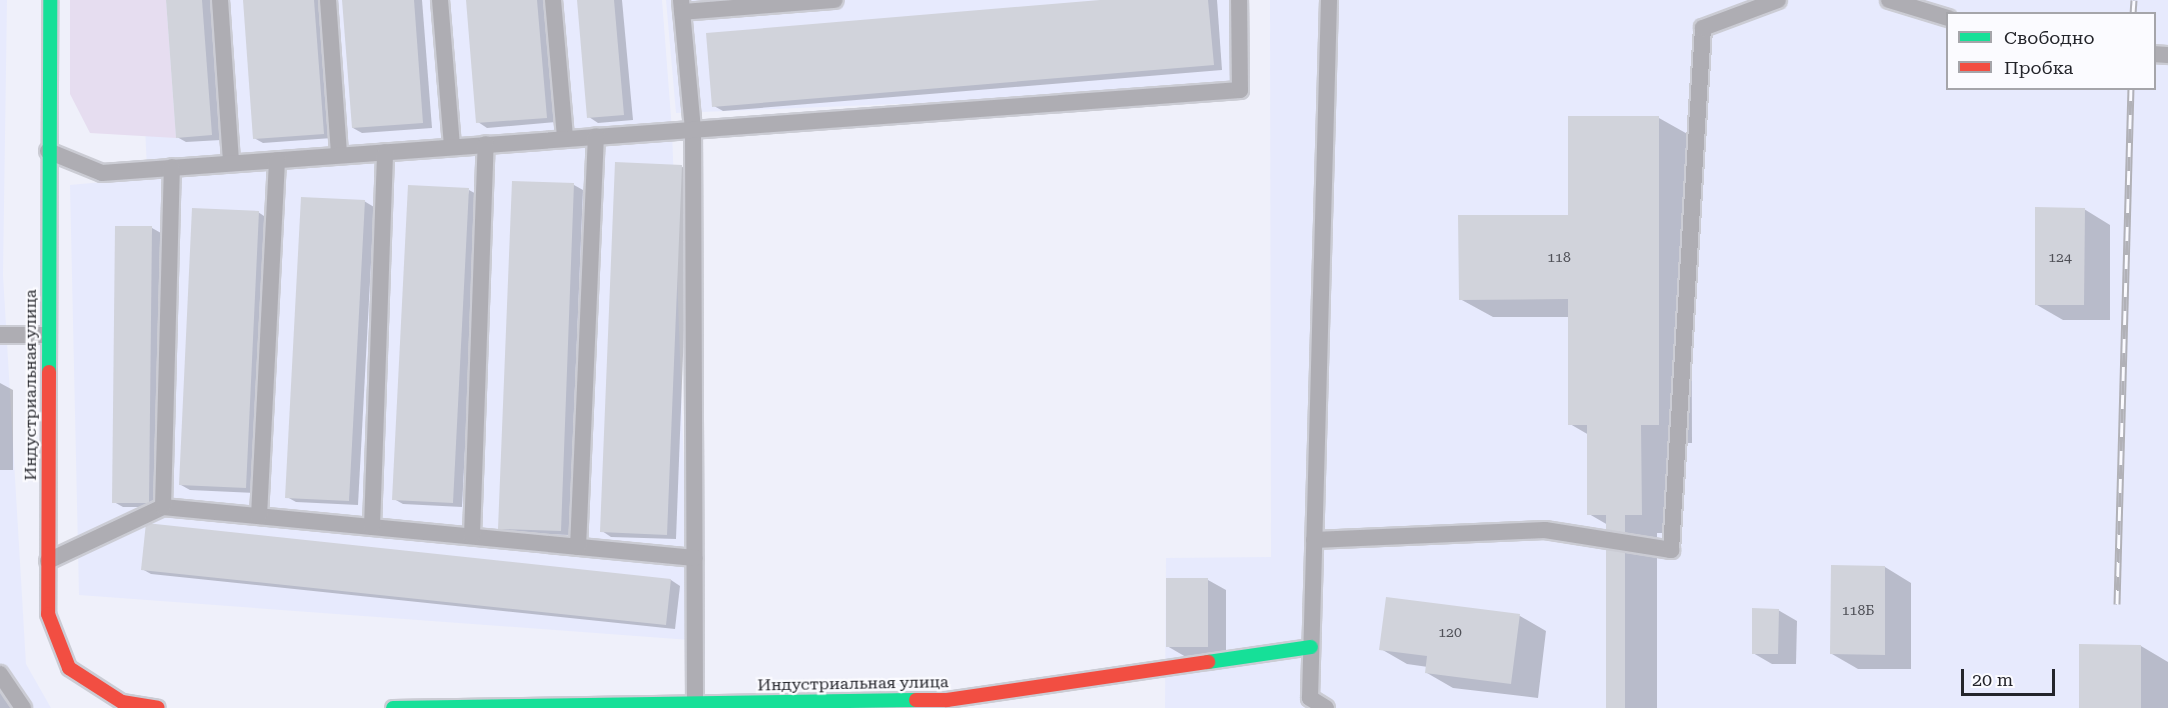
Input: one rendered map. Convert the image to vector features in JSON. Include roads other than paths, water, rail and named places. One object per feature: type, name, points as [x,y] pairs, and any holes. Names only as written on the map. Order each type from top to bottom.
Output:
[{"type":"street","name":"Индустриальная улица","points":[[50,0],[48,614],[69,668],[122,702],[158,708]]},
{"type":"street","name":"Индустриальная улица","points":[[393,708],[695,701],[947,700],[1311,648]]},
{"type":"lane","points":[[220,0],[231,163]]},
{"type":"lane","points":[[328,0],[339,155]]},
{"type":"lane","points":[[440,0],[452,146]]},
{"type":"lane","points":[[553,0],[565,138]]},
{"type":"lane","points":[[695,701],[693,129],[682,6],[835,0]]},
{"type":"lane","points":[[48,151],[102,173],[1240,90],[1239,0]]},
{"type":"lane","points":[[1326,708],[1310,698],[1329,0]]},
{"type":"lane","points":[[1314,540],[1545,530],[1671,550],[1702,28],[1778,0]]},
{"type":"lane","points":[[1889,0],[1946,18]]},
{"type":"lane","points":[[578,547],[596,136]]},
{"type":"lane","points":[[472,537],[486,144]]},
{"type":"lane","points":[[372,527],[385,152]]},
{"type":"lane","points":[[259,516],[277,159]]},
{"type":"lane","points":[[163,507],[172,167]]},
{"type":"lane","points":[[0,334],[48,335]]},
{"type":"lane","points":[[48,561],[163,507],[695,558]]},
{"type":"lane","points":[[0,674],[23,708]]},
{"type":"railway","points":[[2133,12],[2134,0]]},
{"type":"railway","points":[[2117,604],[2131,90]]}]
